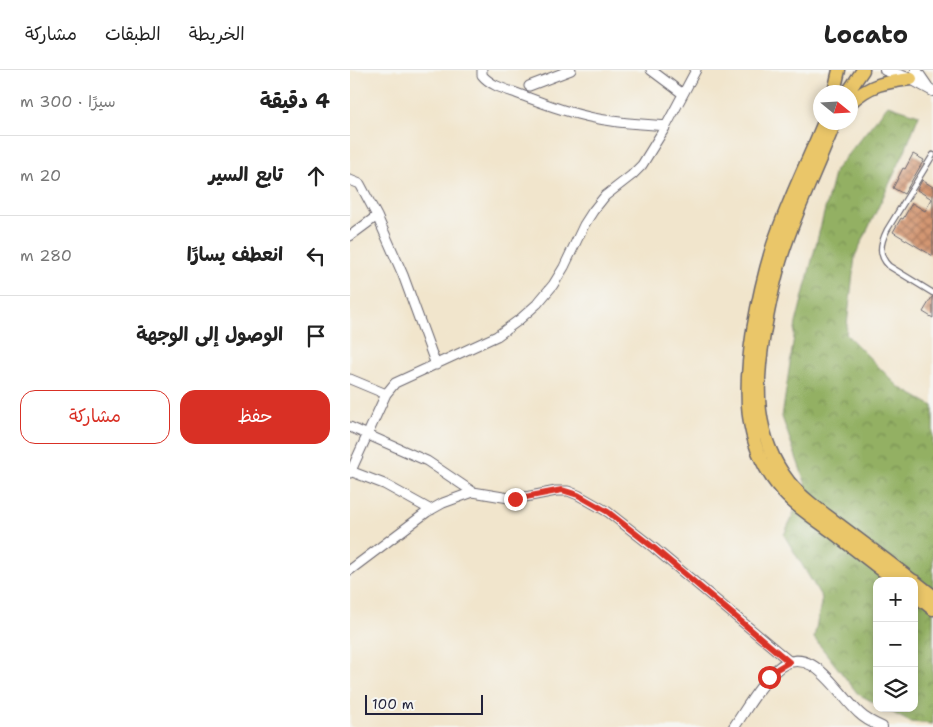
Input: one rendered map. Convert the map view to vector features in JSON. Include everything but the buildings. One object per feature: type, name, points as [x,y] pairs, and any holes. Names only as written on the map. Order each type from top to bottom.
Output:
[{"type":"main road","points":[[836,85],[839,70]]},
{"type":"main road","points":[[853,85],[863,70]]},
{"type":"main road","points":[[858,96],[877,84],[914,74]]},
{"type":"main road","points":[[821,130],[788,206],[764,277],[756,310],[750,350],[747,382],[748,412],[752,435],[758,452],[774,481],[783,492],[808,514],[891,577]]},
{"type":"main road","points":[[832,130],[798,212],[774,282],[758,384],[760,413],[765,437],[777,462],[790,482],[821,511],[909,577]]},
{"type":"main road","points":[[918,584],[933,596]]},
{"type":"main road","points":[[918,597],[933,609]]},
{"type":"street","points":[[482,70],[484,78],[493,84],[547,105],[611,121],[666,126]]},
{"type":"street","points":[[529,86],[571,70]]},
{"type":"street","points":[[650,70],[683,94]]},
{"type":"street","points":[[431,510],[384,484],[350,472],[386,394],[401,379],[436,365],[497,336],[537,304],[553,285],[593,211],[605,196],[632,175],[642,164],[666,126],[696,70]]},
{"type":"street","points":[[885,70],[914,74],[931,90]]},
{"type":"street","points":[[350,180],[360,184],[378,216],[436,365]]},
{"type":"street","points":[[350,236],[378,216]]},
{"type":"street","points":[[350,379],[386,394]]},
{"type":"street","points":[[350,427],[427,461],[473,492],[515,499],[562,490],[578,495],[608,512],[654,548],[789,662]]},
{"type":"street","points":[[350,570],[431,510],[473,492]]},
{"type":"street","points":[[734,727],[769,677],[777,669],[789,662],[807,662],[816,667],[859,714],[882,727]]},
{"type":"lane","points":[[933,155],[887,230],[880,251],[883,260],[889,266],[933,294]]},
{"type":"green space","points":[[888,105],[919,115],[904,153],[855,256],[846,334],[899,387],[933,406],[933,724],[910,722],[891,712],[918,712],[918,577],[873,577],[873,702],[858,694],[814,638],[822,598],[784,535],[806,485],[782,417],[796,323],[835,170]]},
{"type":"route","points":[[515,499],[562,490],[578,495],[608,512],[654,548],[789,662],[777,669],[769,677]]}]
